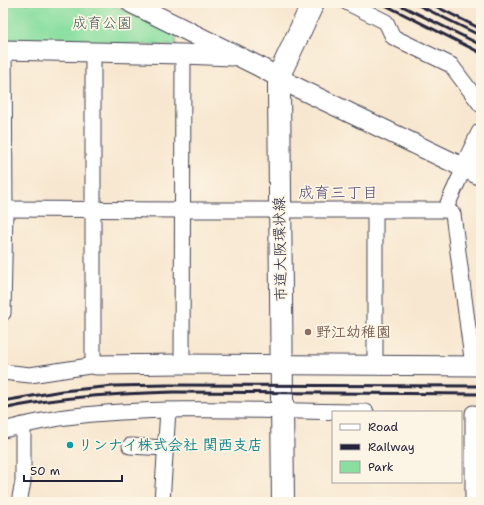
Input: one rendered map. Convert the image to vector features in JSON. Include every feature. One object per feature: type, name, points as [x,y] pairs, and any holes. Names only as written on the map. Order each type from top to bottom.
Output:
[{"type":"main road","name":"市道大阪環状線","points":[[283,502],[279,210],[279,78],[313,3]]},
{"type":"street","points":[[131,3],[279,78],[481,176]]},
{"type":"street","points":[[348,3],[386,22],[393,37],[451,65],[481,105]]},
{"type":"street","points":[[3,313],[4,50],[94,51],[238,56]]},
{"type":"street","points":[[94,51],[94,365]]},
{"type":"street","points":[[182,54],[182,364]]},
{"type":"street","points":[[447,210],[464,168],[481,133]]},
{"type":"street","points":[[3,372],[30,375],[94,365],[281,364],[477,366],[453,214],[447,210],[4,209]]},
{"type":"street","points":[[375,210],[375,365]]},
{"type":"street","points":[[162,502],[168,410]]},
{"type":"street","points":[[3,430],[65,417],[112,413],[168,410],[332,412]]},
{"type":"street","points":[[472,413],[473,502]]},
{"type":"street","points":[[18,502],[23,482],[23,425]]},
{"type":"street","points":[[130,446],[165,448]]},
{"type":"green space","name":"成育公園","points":[[3,3],[110,3],[176,35],[176,46],[3,40]]},
{"type":"railway","points":[[381,3],[481,53]]},
{"type":"railway","points":[[396,3],[481,45]]},
{"type":"railway","points":[[414,3],[481,36]]},
{"type":"railway","points":[[429,3],[481,29]]},
{"type":"railway","points":[[3,401],[62,391],[114,386],[481,386]]},
{"type":"railway","points":[[3,409],[67,398],[174,392],[481,394]]},
{"type":"place","name":"野江幼稚園","points":[[308,332]]},
{"type":"place","name":"リンナイ株式会社 関西支店","points":[[70,445]]},
{"type":"district","name":"成育三丁目","points":[[338,192]]}]
